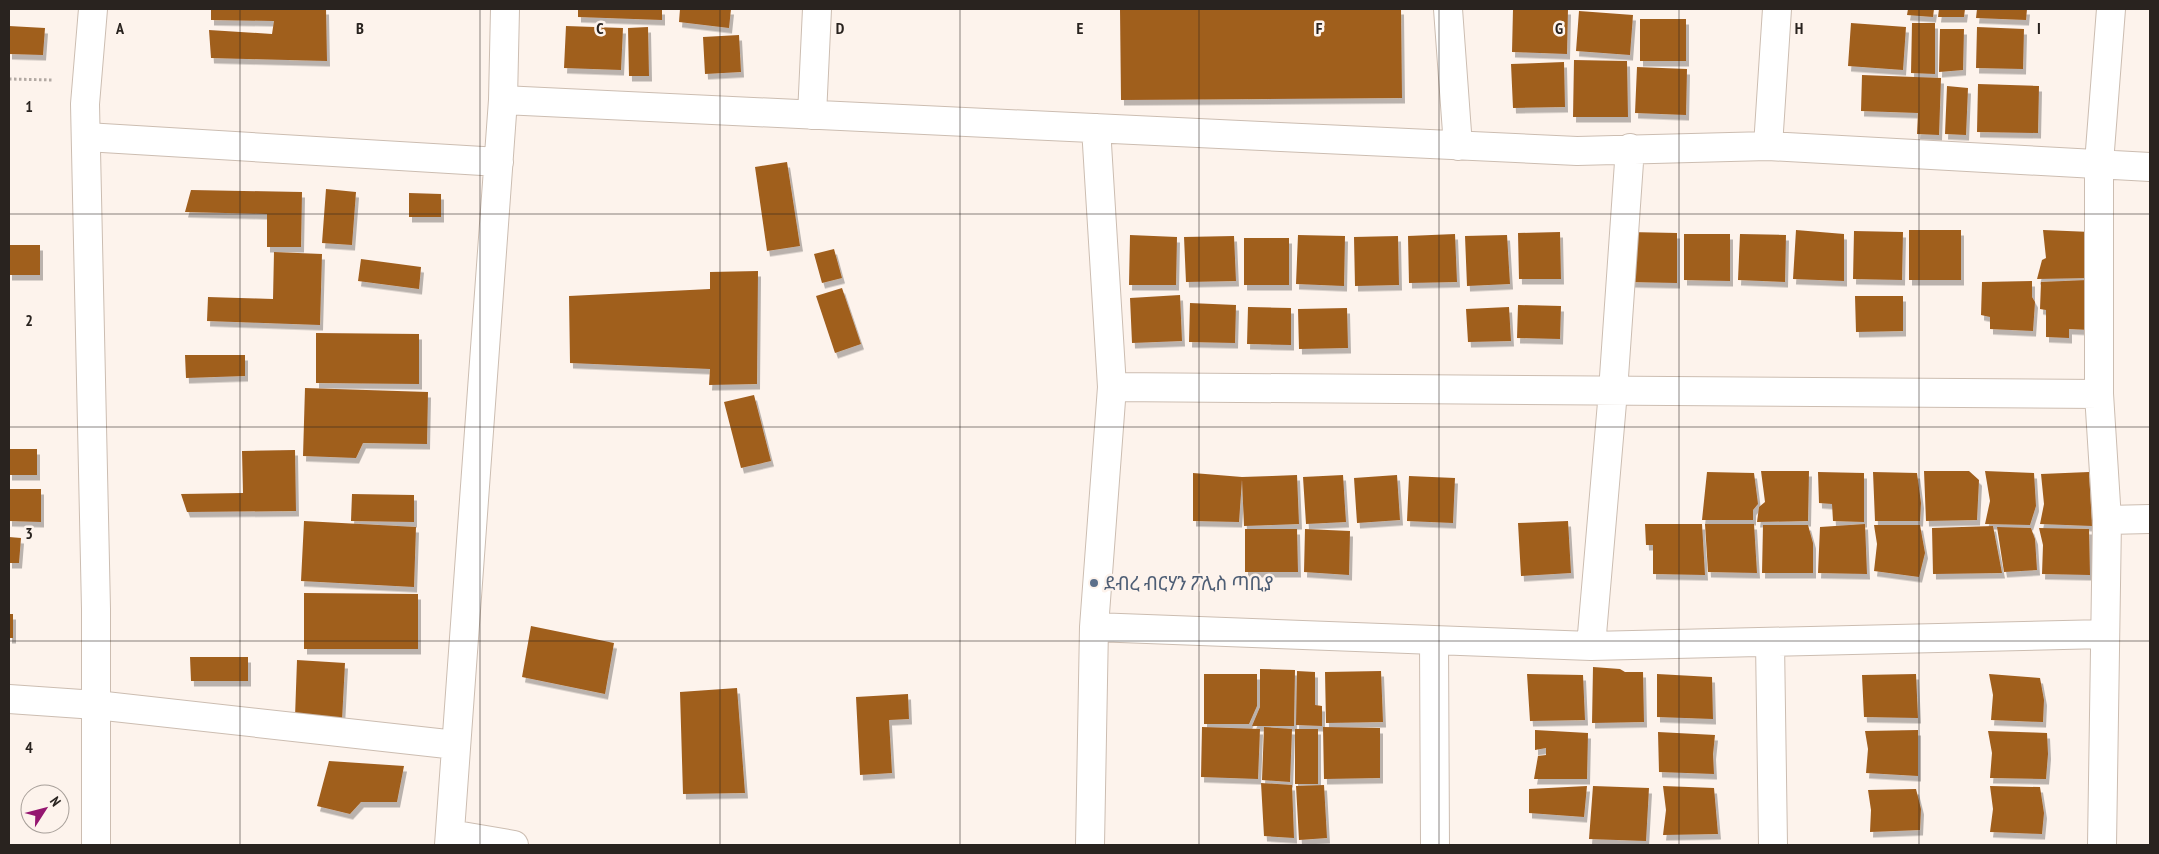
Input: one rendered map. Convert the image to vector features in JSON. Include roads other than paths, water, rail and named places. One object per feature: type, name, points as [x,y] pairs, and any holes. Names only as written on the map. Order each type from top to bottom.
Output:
[{"type":"street","points":[[93,9],[87,81],[86,136],[96,609],[96,845]]},
{"type":"street","points":[[505,9],[503,100],[450,840],[514,845]]},
{"type":"street","points":[[812,115],[817,9]]},
{"type":"street","points":[[1448,9],[1458,146]]},
{"type":"street","points":[[1768,146],[1777,9]]},
{"type":"street","points":[[2102,845],[2107,520],[2099,394],[2099,163],[2111,9]]},
{"type":"street","points":[[503,100],[1577,151],[1630,148],[1768,146],[2150,167]]},
{"type":"street","points":[[1090,845],[1094,627],[1112,387],[1096,128]]},
{"type":"street","points":[[86,136],[498,162]]},
{"type":"street","points":[[1591,646],[1613,391],[1630,148]]},
{"type":"street","points":[[1112,387],[2099,394]]},
{"type":"street","points":[[2107,520],[2150,519]]},
{"type":"street","points":[[1094,627],[1591,646],[2106,634]]},
{"type":"street","points":[[1434,640],[1436,845]]},
{"type":"street","points":[[1770,642],[1773,845]]},
{"type":"street","points":[[9,699],[96,705],[456,745]]},
{"type":"place","name":"ደብረ ብርሃን ፖሊስ ጣቢያ","points":[[1094,583]]}]
